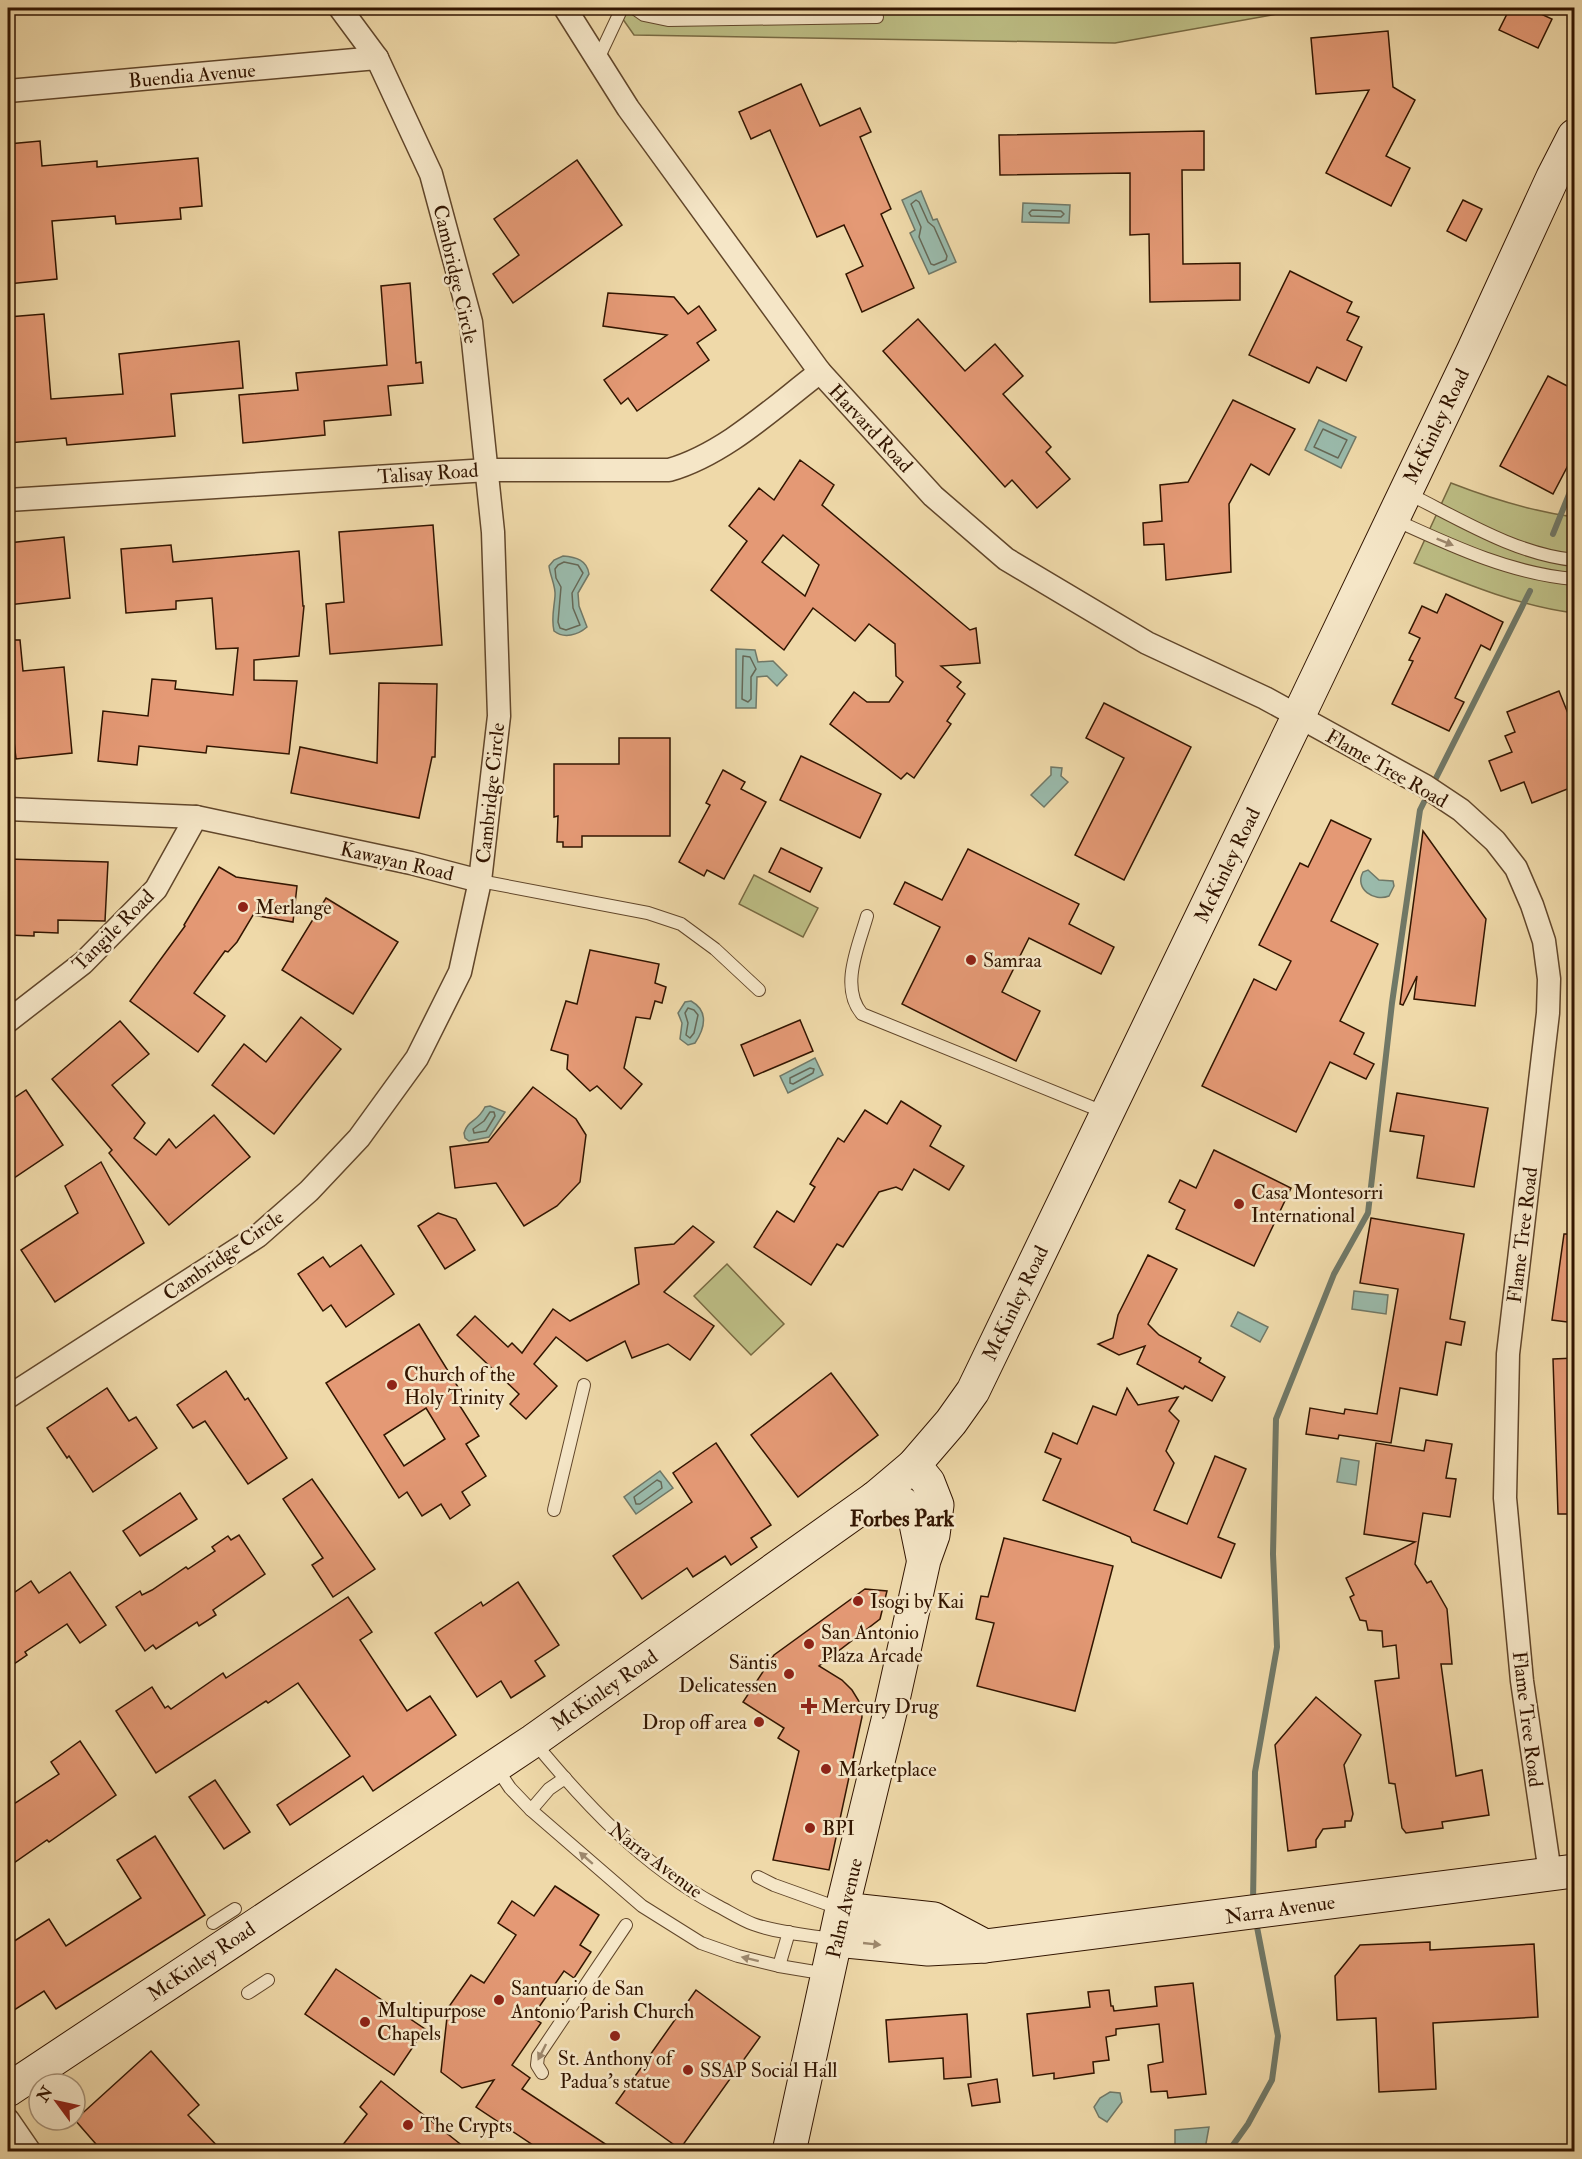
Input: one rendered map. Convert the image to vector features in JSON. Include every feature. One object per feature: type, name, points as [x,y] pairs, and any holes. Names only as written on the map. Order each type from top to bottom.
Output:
[{"type":"main road","name":"McKinley Road","points":[[8,2090],[534,1741],[875,1498],[914,1465],[951,1422],[973,1390],[1298,717],[1553,177],[1575,136]]},
{"type":"main road","name":"Palm Avenue","points":[[789,2151],[839,1924],[887,1728],[924,1560],[933,1535],[937,1505],[928,1482],[914,1465]]},
{"type":"main road","name":"Palm Avenue","points":[[875,1498],[903,1504],[915,1519],[924,1560]]},
{"type":"main road","name":"Narra Avenue","points":[[839,1924],[928,1949],[986,1946],[1562,1872]]},
{"type":"street","name":"Cambridge Circle","points":[[8,1397],[258,1236],[309,1191],[352,1145],[417,1058],[460,972],[480,881],[499,716],[494,532],[471,322],[431,174],[377,58],[340,8]]},
{"type":"street","name":"Harvard Road","points":[[565,8],[628,108],[820,372],[933,496],[1006,559],[1147,643],[1265,698],[1298,717]]},
{"type":"street","name":"Buendia Avenue","points":[[8,91],[377,58]]},
{"type":"street","name":"Talisay Road","points":[[8,500],[488,470],[669,470],[688,465],[712,453],[820,372]]},
{"type":"street","name":"Flame Tree Road","points":[[1298,717],[1425,786],[1461,810],[1495,841],[1516,868],[1544,941],[1549,979],[1548,1012],[1508,1354],[1505,1498],[1522,1681],[1562,1872]]},
{"type":"street","name":"Kawayan Road","points":[[8,809],[196,817],[411,863],[480,881]]},
{"type":"street","name":"Tangile Road","points":[[8,1021],[83,963],[156,889],[196,817]]},
{"type":"street","points":[[8,2120],[30,2151]]},
{"type":"lane","points":[[598,59],[622,8]]},
{"type":"lane","points":[[634,8],[644,15],[668,20],[730,13],[878,17]]},
{"type":"lane","points":[[1398,505],[1535,553],[1575,560]]},
{"type":"lane","points":[[1398,505],[1494,561],[1537,573],[1575,579]]},
{"type":"lane","points":[[1494,561],[1503,540]]},
{"type":"lane","name":"Kawayan Road","points":[[480,881],[648,913],[681,924],[715,949],[759,990]]},
{"type":"lane","points":[[867,916],[852,977],[852,996],[862,1014],[1106,1113]]},
{"type":"lane","points":[[554,1510],[584,1385]]},
{"type":"lane","name":"Narra Avenue","points":[[534,1741],[610,1828],[686,1888],[750,1923],[768,1929],[789,1932],[839,1924]]},
{"type":"lane","points":[[496,1766],[510,1788],[531,1810],[642,1906],[663,1920],[701,1943],[738,1956],[828,1974]]},
{"type":"lane","points":[[531,1810],[549,1789],[565,1778]]},
{"type":"lane","points":[[758,1877],[839,1924]]},
{"type":"lane","points":[[213,1923],[235,1909]]},
{"type":"lane","points":[[542,2073],[537,2065],[538,2056],[626,1925]]},
{"type":"lane","points":[[779,1966],[789,1932]]},
{"type":"lane","points":[[248,1993],[268,1980]]},
{"type":"green space","points":[[615,8],[1311,8],[1115,43],[634,35]]},
{"type":"green space","points":[[1451,483],[1512,504],[1574,517],[1574,613],[1513,600],[1414,563]]},
{"type":"green space","points":[[754,875],[818,908],[803,937],[739,904]]},
{"type":"green space","points":[[727,1264],[784,1324],[751,1355],[694,1296]]},
{"type":"water","points":[[921,191],[933,220],[937,219],[956,262],[929,274],[910,233],[915,230],[902,200]]},
{"type":"water","points":[[1023,203],[1070,205],[1069,223],[1022,222]]},
{"type":"water","points":[[1319,420],[1356,437],[1341,468],[1305,450]]},
{"type":"water","points":[[563,556],[583,562],[589,574],[578,593],[579,606],[587,627],[575,634],[566,635],[554,631],[555,592],[549,566],[554,560]]},
{"type":"water","points":[[736,649],[755,650],[758,662],[773,661],[787,675],[777,686],[767,676],[757,677],[756,708],[736,708]]},
{"type":"water","points":[[1051,767],[1062,768],[1061,776],[1068,782],[1044,807],[1031,795],[1051,775]]},
{"type":"water","points":[[1368,870],[1379,880],[1393,881],[1394,886],[1389,896],[1372,896],[1363,889],[1361,878],[1363,872]]},
{"type":"water","points":[[691,1001],[701,1010],[704,1020],[695,1043],[688,1045],[680,1039],[682,1023],[678,1013],[685,1002]]},
{"type":"water","points":[[815,1058],[823,1075],[788,1093],[780,1076]]},
{"type":"water","points":[[490,1106],[505,1112],[489,1137],[469,1141],[465,1138],[466,1129],[485,1107]]},
{"type":"water","points":[[1354,1291],[1388,1295],[1386,1314],[1352,1309]]},
{"type":"water","points":[[1238,1312],[1268,1327],[1260,1342],[1231,1326]]},
{"type":"water","points":[[1341,1458],[1359,1461],[1356,1485],[1337,1482]]},
{"type":"water","points":[[660,1471],[673,1488],[636,1514],[624,1497]]},
{"type":"water","points":[[1110,2092],[1120,2093],[1122,2102],[1107,2122],[1099,2117],[1094,2107],[1100,2098]]},
{"type":"water","points":[[1209,2127],[1205,2149],[1175,2151],[1175,2130]]},
{"type":"building","points":[[1510,8],[1528,8],[1552,19],[1538,48],[1499,30]]},
{"type":"building","points":[[1388,31],[1393,87],[1415,100],[1386,156],[1410,168],[1391,206],[1326,173],[1369,90],[1316,94],[1311,38]]},
{"type":"building","points":[[801,84],[820,126],[860,108],[871,132],[860,137],[891,209],[881,214],[914,288],[862,312],[846,274],[863,266],[844,225],[817,237],[770,130],[751,139],[739,112]]},
{"type":"building","points":[[1204,131],[1204,170],[1182,170],[1183,264],[1240,263],[1240,300],[1150,302],[1149,234],[1130,235],[1130,173],[1000,175],[999,135]]},
{"type":"building","points":[[40,141],[42,166],[97,161],[97,167],[198,158],[202,206],[180,208],[181,219],[116,224],[115,216],[52,221],[57,279],[8,284],[8,144]]},
{"type":"building","points":[[577,160],[622,225],[513,303],[493,274],[519,255],[494,219]]},
{"type":"building","points":[[1463,200],[1482,209],[1466,241],[1447,231]]},
{"type":"building","points":[[1290,271],[1352,302],[1347,312],[1359,317],[1347,340],[1362,347],[1346,381],[1317,367],[1309,383],[1249,355]]},
{"type":"building","points":[[410,283],[416,363],[421,362],[423,383],[388,386],[391,415],[324,421],[325,435],[243,443],[239,395],[298,390],[296,373],[387,365],[381,286]]},
{"type":"building","points":[[608,293],[674,297],[688,314],[699,306],[716,330],[697,343],[709,360],[637,411],[628,398],[621,404],[604,380],[667,335],[603,326]]},
{"type":"building","points":[[44,314],[51,399],[123,394],[119,354],[239,341],[243,388],[171,394],[175,436],[67,445],[66,438],[8,443],[8,364],[12,364],[8,317]]},
{"type":"building","points":[[918,319],[965,371],[995,344],[1023,376],[1003,394],[1051,447],[1046,452],[1070,479],[1037,508],[1012,480],[1005,487],[883,351]]},
{"type":"building","points":[[1548,376],[1575,390],[1575,452],[1553,494],[1500,466]]},
{"type":"building","points":[[1233,400],[1295,429],[1269,475],[1251,464],[1229,504],[1231,572],[1166,580],[1164,544],[1144,545],[1143,523],[1162,521],[1160,485],[1188,482]]},
{"type":"building","points":[[800,460],[834,485],[822,505],[970,630],[976,628],[980,663],[941,666],[961,682],[957,687],[965,694],[947,721],[951,724],[914,778],[907,773],[901,779],[830,724],[854,692],[867,702],[889,702],[903,682],[896,676],[895,644],[869,624],[855,641],[813,608],[784,650],[711,590],[747,541],[729,526],[759,488],[774,500]],"holes":[[[783,535],[819,565],[805,596],[762,562]]]},
{"type":"building","points":[[433,525],[442,645],[330,654],[326,604],[344,602],[339,532]]},
{"type":"building","points":[[64,537],[70,598],[8,605],[8,543]]},
{"type":"building","points":[[171,545],[173,562],[299,551],[304,606],[299,656],[254,660],[254,680],[297,681],[289,754],[207,746],[206,753],[139,746],[137,765],[98,761],[103,711],[148,716],[152,679],[176,681],[175,689],[233,695],[238,648],[216,649],[212,598],[176,601],[176,609],[126,613],[121,549]]},
{"type":"building","points":[[1446,594],[1503,622],[1490,650],[1481,645],[1455,698],[1464,702],[1449,731],[1392,704],[1413,661],[1409,660],[1420,638],[1409,633],[1422,606],[1437,613]]},
{"type":"building","points":[[8,640],[20,640],[23,671],[64,667],[72,753],[16,759],[13,732],[8,732]]},
{"type":"building","points":[[379,683],[437,684],[435,757],[432,757],[419,818],[291,793],[300,747],[377,763]]},
{"type":"building","points":[[1559,691],[1575,731],[1575,786],[1532,803],[1524,782],[1501,791],[1489,761],[1512,752],[1505,736],[1515,732],[1507,712]]},
{"type":"building","points":[[1104,703],[1191,747],[1124,880],[1075,855],[1124,758],[1086,738]]},
{"type":"building","points":[[619,738],[670,738],[670,836],[582,836],[582,847],[563,847],[563,842],[557,842],[558,816],[554,817],[554,764],[619,764]]},
{"type":"building","points":[[801,756],[881,794],[860,838],[780,800]]},
{"type":"building","points":[[723,770],[745,782],[741,789],[766,802],[724,879],[707,870],[704,876],[679,862],[710,805],[706,803]]},
{"type":"building","points":[[1331,820],[1371,839],[1331,921],[1378,944],[1340,1021],[1364,1033],[1354,1054],[1374,1064],[1366,1079],[1330,1062],[1296,1132],[1202,1086],[1254,979],[1276,990],[1291,961],[1259,945],[1300,863],[1308,867]]},
{"type":"building","points":[[1423,831],[1486,919],[1475,1006],[1414,999],[1417,976],[1403,1005],[1400,1004]]},
{"type":"building","points":[[781,848],[822,868],[810,892],[769,872]]},
{"type":"building","name":"Samraa","points":[[968,849],[1079,904],[1069,924],[1114,947],[1101,974],[1029,938],[1002,992],[1040,1011],[1016,1061],[902,1004],[940,927],[894,904],[905,882],[942,900]]},
{"type":"building","points":[[8,859],[108,862],[105,921],[58,920],[58,933],[34,932],[34,936],[8,935]]},
{"type":"building","points":[[219,867],[236,877],[297,886],[293,922],[253,915],[237,942],[228,952],[225,951],[194,993],[225,1016],[198,1052],[130,1001],[185,926]]},
{"type":"building","points":[[326,898],[398,942],[353,1014],[282,970]]},
{"type":"building","points":[[590,950],[659,964],[655,983],[666,987],[662,1003],[655,1001],[650,1019],[636,1017],[624,1068],[642,1084],[621,1109],[597,1086],[590,1091],[567,1069],[568,1055],[551,1050],[566,1001],[577,1004]]},
{"type":"building","points":[[301,1017],[341,1049],[274,1134],[212,1085],[244,1044],[266,1062]]},
{"type":"building","points":[[800,1020],[813,1051],[754,1076],[741,1045]]},
{"type":"building","points":[[120,1021],[149,1054],[112,1085],[145,1123],[134,1138],[156,1155],[169,1139],[176,1148],[214,1115],[250,1157],[169,1225],[109,1153],[112,1150],[52,1079]]},
{"type":"building","points":[[533,1087],[576,1119],[586,1135],[580,1182],[557,1206],[524,1226],[496,1183],[455,1188],[450,1147],[488,1142]]},
{"type":"building","points":[[26,1090],[63,1145],[8,1182],[8,1102]]},
{"type":"building","points":[[1397,1093],[1488,1108],[1474,1187],[1417,1178],[1424,1136],[1390,1131]]},
{"type":"building","points":[[901,1101],[941,1126],[930,1146],[964,1166],[949,1190],[914,1169],[902,1190],[896,1187],[879,1192],[843,1247],[837,1244],[811,1285],[754,1247],[777,1211],[794,1222],[815,1187],[810,1184],[838,1138],[844,1142],[865,1110],[887,1124]]},
{"type":"building","points":[[1214,1150],[1291,1188],[1254,1266],[1176,1229],[1185,1210],[1169,1202],[1180,1180],[1196,1188]]},
{"type":"building","points":[[101,1162],[144,1243],[55,1302],[21,1250],[78,1213],[65,1186]]},
{"type":"building","points":[[438,1213],[456,1219],[475,1250],[445,1269],[418,1226]]},
{"type":"building","points":[[1371,1218],[1464,1234],[1450,1319],[1465,1322],[1461,1345],[1446,1342],[1437,1395],[1400,1388],[1391,1443],[1339,1435],[1338,1439],[1306,1434],[1310,1408],[1344,1414],[1345,1409],[1377,1414],[1398,1289],[1360,1283]]},
{"type":"building","points":[[693,1226],[714,1242],[664,1292],[714,1326],[690,1360],[668,1344],[632,1358],[625,1341],[587,1361],[556,1337],[534,1364],[557,1386],[526,1419],[510,1404],[519,1394],[457,1335],[475,1316],[508,1347],[512,1343],[522,1353],[553,1309],[570,1321],[639,1284],[635,1248],[674,1244]]},
{"type":"building","points":[[1564,1234],[1575,1234],[1575,1323],[1552,1320]]},
{"type":"building","points":[[361,1245],[394,1294],[346,1327],[331,1305],[323,1311],[298,1274],[323,1257],[330,1267]]},
{"type":"building","points":[[1148,1255],[1177,1269],[1148,1324],[1159,1335],[1201,1358],[1199,1362],[1225,1377],[1212,1401],[1185,1386],[1183,1389],[1137,1364],[1145,1346],[1119,1355],[1098,1344],[1113,1338],[1118,1315]]},
{"type":"building","points":[[419,1324],[458,1387],[451,1392],[479,1436],[466,1444],[486,1476],[462,1492],[470,1505],[450,1519],[441,1504],[422,1516],[407,1492],[399,1498],[326,1383]],"holes":[[[426,1408],[445,1439],[404,1466],[384,1435]]]},
{"type":"building","points":[[1575,1358],[1575,1514],[1558,1514],[1553,1359]]},
{"type":"building","points":[[226,1371],[245,1400],[248,1398],[287,1458],[248,1484],[205,1421],[193,1428],[177,1405]]},
{"type":"building","points":[[831,1373],[878,1435],[798,1497],[751,1435]]},
{"type":"building","points":[[107,1388],[129,1421],[136,1417],[157,1448],[93,1492],[47,1428]]},
{"type":"building","points":[[1127,1388],[1138,1405],[1178,1397],[1169,1411],[1179,1421],[1166,1451],[1174,1463],[1154,1510],[1187,1524],[1215,1456],[1246,1469],[1218,1537],[1235,1544],[1221,1578],[1132,1542],[1130,1537],[1043,1500],[1061,1459],[1045,1452],[1053,1433],[1077,1444],[1093,1406],[1116,1415]]},
{"type":"building","points":[[1426,1440],[1452,1444],[1446,1478],[1456,1479],[1450,1517],[1423,1513],[1415,1564],[1427,1583],[1431,1581],[1447,1609],[1452,1664],[1441,1664],[1456,1776],[1482,1770],[1489,1815],[1442,1822],[1443,1828],[1406,1833],[1402,1828],[1395,1784],[1389,1783],[1375,1681],[1399,1678],[1396,1645],[1383,1647],[1382,1631],[1368,1630],[1366,1621],[1360,1620],[1350,1597],[1354,1595],[1346,1578],[1415,1542],[1364,1534],[1376,1443],[1424,1451]]},
{"type":"building","points":[[716,1443],[771,1525],[751,1538],[757,1547],[731,1565],[725,1556],[693,1577],[687,1568],[642,1599],[613,1556],[692,1502],[673,1473]]},
{"type":"building","points":[[312,1479],[375,1569],[333,1597],[312,1565],[323,1558],[283,1499]]},
{"type":"building","points":[[180,1493],[197,1519],[140,1556],[123,1531]]},
{"type":"building","points":[[239,1535],[265,1574],[213,1610],[216,1615],[199,1626],[197,1622],[156,1649],[153,1645],[145,1651],[116,1607],[140,1591],[142,1595],[186,1567],[188,1569],[215,1551],[212,1547],[228,1536],[231,1540]]},
{"type":"building","points":[[1004,1538],[1113,1566],[1075,1711],[977,1686],[994,1623],[976,1619],[981,1596],[988,1597]]},
{"type":"building","points":[[70,1572],[106,1625],[80,1643],[67,1624],[25,1652],[27,1655],[8,1668],[8,1597],[31,1581],[39,1593]]},
{"type":"building","points":[[518,1582],[559,1645],[535,1661],[545,1676],[511,1698],[501,1681],[477,1697],[435,1633],[481,1602],[483,1606]]},
{"type":"building","points":[[865,1589],[887,1591],[880,1619],[819,1666],[842,1680],[852,1690],[860,1703],[862,1717],[829,1870],[773,1860],[799,1751],[778,1738],[784,1728],[743,1702],[774,1655]]},
{"type":"building","points":[[348,1597],[372,1632],[360,1640],[407,1711],[430,1696],[456,1735],[373,1791],[363,1776],[290,1825],[277,1805],[350,1756],[298,1683],[268,1703],[266,1701],[156,1773],[116,1711],[152,1687],[165,1708],[168,1706],[171,1709],[223,1673],[226,1678]]},
{"type":"building","points":[[1316,1697],[1361,1735],[1344,1765],[1353,1814],[1351,1821],[1345,1821],[1345,1827],[1323,1829],[1316,1840],[1316,1847],[1288,1851],[1275,1745]]},
{"type":"building","points":[[80,1741],[116,1795],[49,1842],[47,1840],[8,1867],[8,1808],[59,1774],[51,1762]]},
{"type":"building","points":[[215,1780],[250,1832],[224,1849],[189,1797]]},
{"type":"building","points":[[155,1836],[205,1915],[56,2009],[44,1991],[8,2014],[8,1945],[49,1919],[66,1946],[141,1898],[117,1860]]},
{"type":"building","name":"Santuario de San Antonio Parish Church","points":[[555,1886],[599,1915],[580,1945],[591,1952],[574,1978],[564,1971],[532,2017],[541,2023],[512,2065],[530,2078],[522,2089],[616,2151],[542,2151],[476,2107],[494,2080],[462,2088],[441,2072],[448,2008],[471,1975],[484,1983],[516,1935],[498,1923],[512,1901],[534,1916]]},
{"type":"building","points":[[1430,1942],[1430,1950],[1534,1944],[1538,2017],[1433,2023],[1436,2089],[1379,2092],[1376,2018],[1337,2020],[1335,1976],[1360,1945]]},
{"type":"building","name":"Multipurpose Chapels","points":[[336,1969],[425,2029],[394,2075],[305,2014]]},
{"type":"building","points":[[1193,1983],[1206,2094],[1168,2098],[1167,2091],[1151,2092],[1148,2065],[1163,2062],[1159,2024],[1116,2029],[1116,2035],[1106,2037],[1109,2060],[1093,2062],[1094,2073],[1054,2079],[1054,2073],[1033,2076],[1027,2014],[1090,2007],[1088,1992],[1109,1990],[1114,2011],[1157,2006],[1155,1987]]},
{"type":"building","name":"SSAP Social Hall","points":[[696,1990],[760,2037],[680,2149],[616,2103]]},
{"type":"building","points":[[967,2014],[971,2077],[944,2079],[943,2058],[889,2062],[886,2020]]},
{"type":"building","points":[[151,2051],[199,2105],[188,2115],[222,2151],[102,2151],[85,2132],[87,2109]]},
{"type":"building","points":[[997,2079],[1000,2102],[972,2106],[968,2084]]},
{"type":"building","name":"The Crypts","points":[[381,2081],[469,2151],[338,2151],[367,2114],[360,2107]]},
{"type":"waterway","points":[[1553,534],[1574,482]]},
{"type":"waterway","points":[[1433,784],[1530,591]]},
{"type":"waterway","points":[[1253,1903],[1255,1772],[1277,1647],[1273,1554],[1276,1419],[1334,1274],[1368,1213],[1392,1003],[1420,810],[1424,802]]},
{"type":"waterway","points":[[1228,2152],[1248,2124],[1272,2080],[1278,2036],[1256,1922]]},
{"type":"place","name":"Merlange","points":[[243,907]]},
{"type":"place","name":"Samraa","points":[[971,960]]},
{"type":"place","name":"Casa Montesorri International","points":[[1239,1204]]},
{"type":"place","name":"Church of the Holy Trinity","points":[[392,1385]]},
{"type":"place","name":"Isogi by Kai","points":[[858,1601]]},
{"type":"place","name":"San Antonio Plaza Arcade","points":[[809,1644]]},
{"type":"place","name":"Säntis Delicatessen","points":[[789,1674]]},
{"type":"place","name":"Mercury Drug","points":[[809,1706]]},
{"type":"place","name":"Drop off area","points":[[759,1722]]},
{"type":"place","name":"Marketplace","points":[[826,1769]]},
{"type":"place","name":"BPI","points":[[810,1828]]},
{"type":"place","name":"Santuario de San Antonio Parish Church","points":[[499,2000]]},
{"type":"place","name":"Multipurpose Chapels","points":[[365,2022]]},
{"type":"place","name":"St. Anthony of Padua's statue","points":[[615,2036]]},
{"type":"place","name":"SSAP Social Hall","points":[[688,2070]]},
{"type":"place","name":"The Crypts","points":[[408,2125]]},
{"type":"district","name":"Forbes Park","points":[[902,1518]]}]
